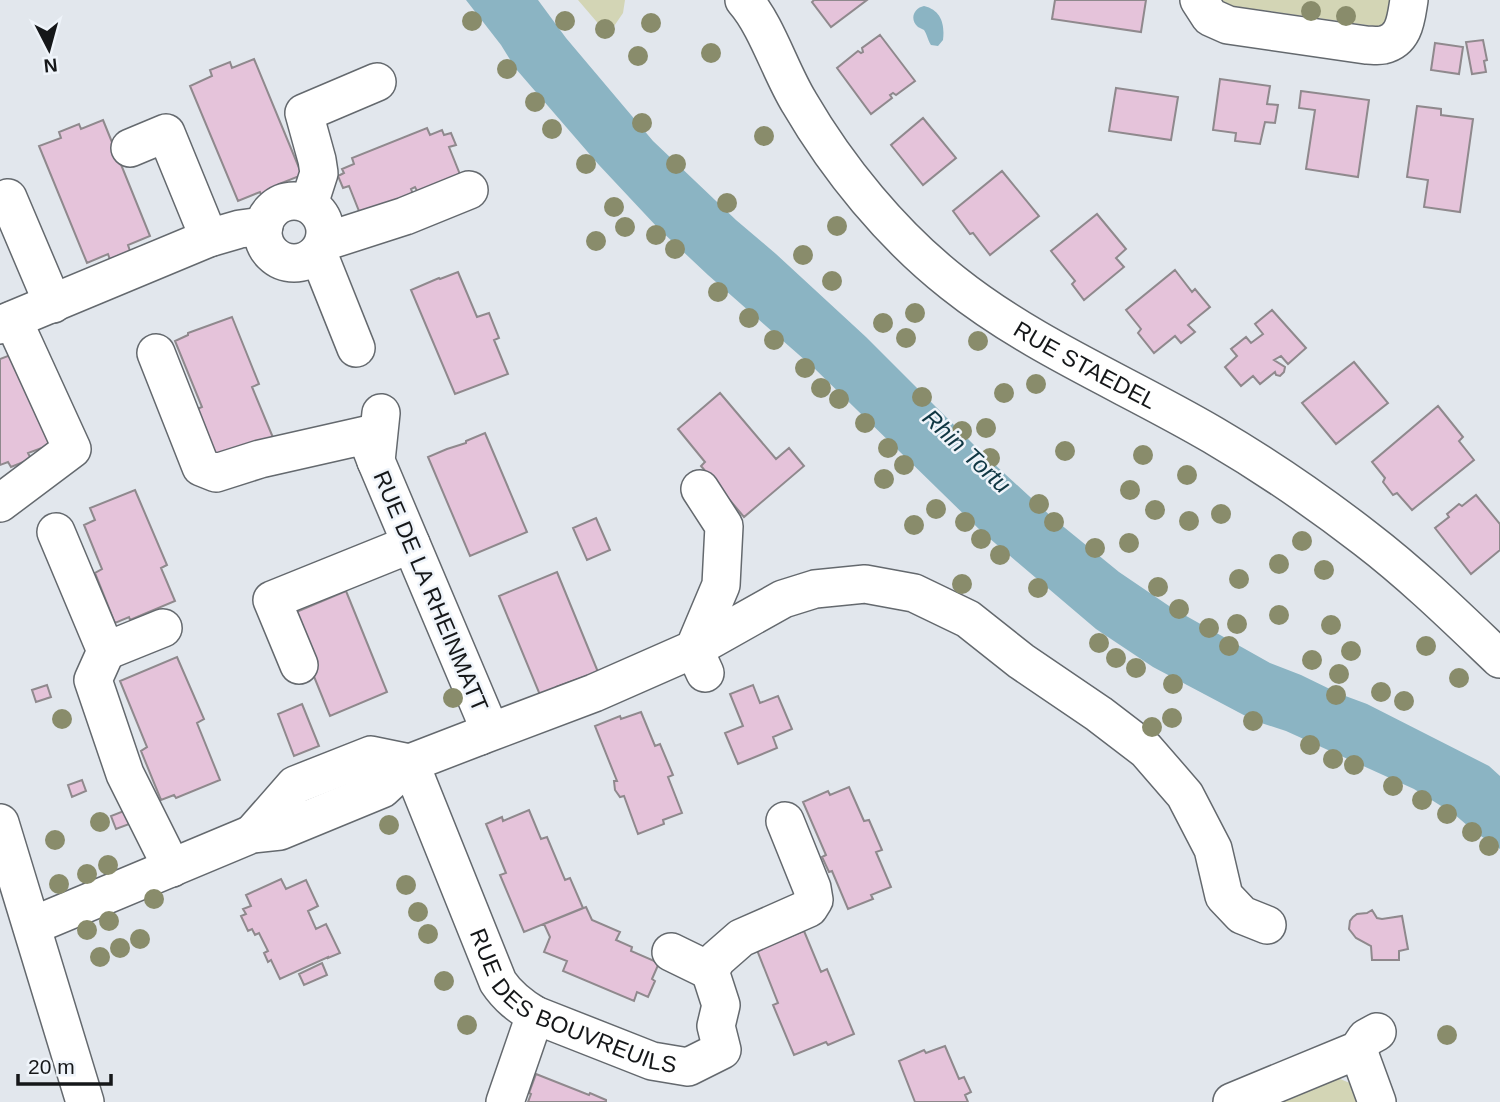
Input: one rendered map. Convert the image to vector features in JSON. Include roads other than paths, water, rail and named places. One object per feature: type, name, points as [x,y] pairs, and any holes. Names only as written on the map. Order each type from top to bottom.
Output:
[{"type":"street","name":"RUE STAEDEL","points":[[744,0],[757,16],[799,102],[839,163],[894,227],[952,282],[1012,326],[1164,406],[1289,483],[1368,540],[1500,659]]},
{"type":"street","points":[[1199,0],[1210,18],[1228,25],[1366,45],[1383,45],[1396,39],[1405,27],[1409,0]]},
{"type":"street","points":[[309,204],[319,173],[304,113],[377,82]]},
{"type":"street","points":[[130,148],[166,133],[209,238]]},
{"type":"street","points":[[321,247],[469,190]]},
{"type":"street","points":[[0,202],[8,198],[53,304]]},
{"type":"street","points":[[290,201],[309,204],[316,209],[325,225],[326,233],[321,247],[310,259],[300,263],[280,260],[266,246],[263,236],[267,217],[273,209],[290,201]]},
{"type":"street","points":[[0,503],[72,449],[7,323],[209,238],[240,229],[264,226]]},
{"type":"street","points":[[321,247],[356,348]]},
{"type":"street","points":[[156,353],[201,467],[216,473],[260,459],[366,435],[376,461]]},
{"type":"street","name":"RUE DE LA RHEINMATT","points":[[32,926],[252,834],[280,831],[382,789],[410,763],[480,736],[486,721],[376,461],[381,413]]},
{"type":"street","points":[[699,661],[721,584],[724,526],[700,489]]},
{"type":"street","points":[[56,532],[106,651]]},
{"type":"street","points":[[299,665],[272,600],[411,544]]},
{"type":"street","points":[[480,736],[594,693],[699,661],[783,599],[815,589],[866,584],[914,593],[968,619],[1021,661],[1146,750],[1185,795],[1213,849],[1224,896],[1242,915],[1267,925]]},
{"type":"street","points":[[163,628],[106,651],[93,680],[125,774],[173,868]]},
{"type":"street","name":"RUE DES BOUVREUILS","points":[[410,763],[498,982],[505,993],[523,1008],[652,1061],[688,1067],[722,1050],[716,1026],[721,1005],[710,971]]},
{"type":"street","points":[[671,952],[710,971],[717,959],[741,938],[809,908],[814,900],[813,888],[785,821]]},
{"type":"street","points":[[0,823],[85,1102]]},
{"type":"street","points":[[505,1102],[535,1014]]},
{"type":"street","points":[[1232,1102],[1367,1041],[1377,1102]]},
{"type":"water","name":"Rhin Tortu","points":[[466,0],[538,0],[566,38],[653,141],[866,337],[980,451],[1054,519],[1119,572],[1172,608],[1270,663],[1367,704],[1489,766],[1500,776],[1500,849],[1454,814],[1414,789],[1286,731],[1255,721],[1153,667],[1096,629],[982,532],[814,368],[658,228],[516,69]]},
{"type":"water","points":[[924,6],[938,14],[942,23],[943,40],[938,46],[931,45],[924,30],[915,24],[915,11]]}]
